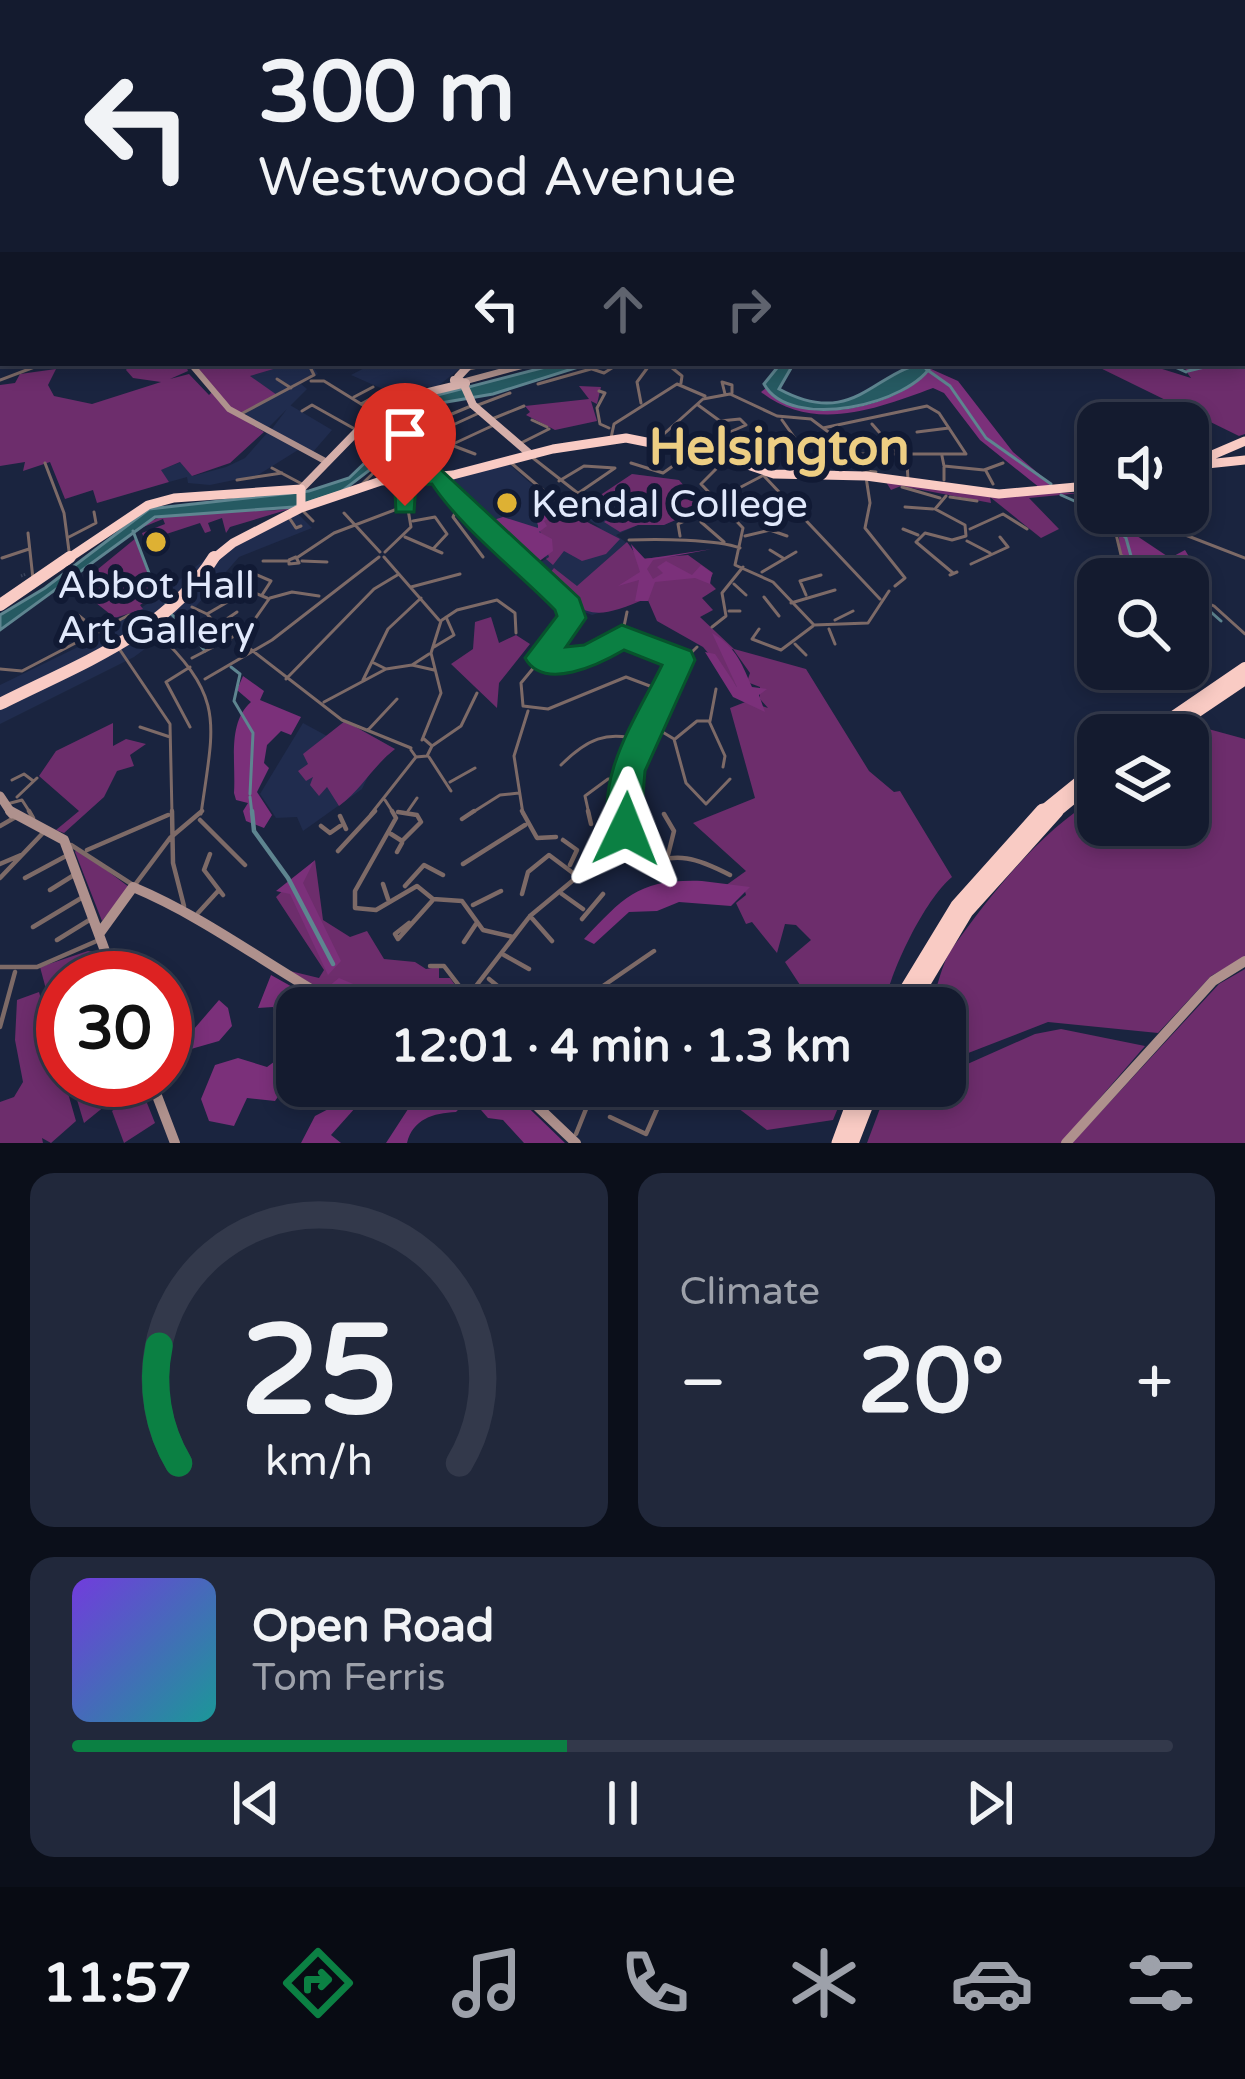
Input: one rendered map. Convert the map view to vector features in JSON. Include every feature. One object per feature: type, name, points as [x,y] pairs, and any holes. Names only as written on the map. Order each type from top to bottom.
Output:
[{"type":"highway","points":[[0,704],[116,646],[203,578],[219,552],[288,517],[304,500],[509,461],[611,433],[727,458],[764,473],[868,472],[906,487],[944,491],[1026,494],[1077,488]]},
{"type":"highway","points":[[1209,458],[1239,445],[1243,461],[1209,464]]},
{"type":"highway","points":[[0,605],[31,577],[74,556],[148,505],[174,498],[218,499],[285,491],[304,500]]},
{"type":"highway","points":[[1178,714],[1245,668]]},
{"type":"highway","points":[[1193,714],[1245,679]]},
{"type":"highway","points":[[909,987],[972,885],[1022,828],[1077,784]]},
{"type":"highway","points":[[921,987],[989,880],[1039,825],[1077,794]]},
{"type":"highway","points":[[839,1143],[852,1107]]},
{"type":"highway","points":[[851,1143],[865,1107]]},
{"type":"main road","points":[[304,500],[325,461],[354,429],[375,413],[460,381],[475,406],[530,454]]},
{"type":"street","points":[[8,376],[10,366]]},
{"type":"street","points":[[20,366],[29,368]]},
{"type":"street","points":[[0,380],[35,366]]},
{"type":"street","points":[[192,366],[199,381],[243,415],[325,461]]},
{"type":"street","points":[[460,381],[489,366]]},
{"type":"street","points":[[460,381],[521,366]]},
{"type":"street","points":[[538,384],[600,366]]},
{"type":"street","points":[[641,405],[636,383],[646,366]]},
{"type":"street","points":[[670,366],[682,376],[682,382]]},
{"type":"street","points":[[243,415],[315,374],[310,367]]},
{"type":"street","points":[[278,379],[292,388]]},
{"type":"street","points":[[311,381],[327,382],[375,413]]},
{"type":"street","points":[[340,382],[343,392]]},
{"type":"street","points":[[682,382],[707,398]]},
{"type":"street","points":[[599,391],[605,394],[597,409],[600,424],[611,433],[648,399],[682,382]]},
{"type":"street","points":[[725,394],[722,382],[732,386],[732,394]]},
{"type":"street","points":[[352,398],[374,387]]},
{"type":"street","points":[[361,404],[386,390]]},
{"type":"street","points":[[334,398],[343,392]]},
{"type":"street","points":[[363,503],[356,488],[396,448],[510,393]]},
{"type":"street","points":[[655,442],[696,404],[732,394],[781,417],[807,417],[838,441],[865,455],[966,454],[933,408],[918,406],[871,422],[823,428]]},
{"type":"street","points":[[640,398],[648,399]]},
{"type":"street","points":[[302,411],[323,399]]},
{"type":"street","points":[[696,404],[720,421],[740,419],[746,424],[715,437],[720,421]]},
{"type":"street","points":[[416,423],[423,426],[444,412],[475,406]]},
{"type":"street","points":[[410,464],[524,406]]},
{"type":"street","points":[[315,407],[354,429]]},
{"type":"street","points":[[781,417],[799,444],[838,441]]},
{"type":"street","points":[[519,444],[549,429],[532,420]]},
{"type":"street","points":[[871,422],[907,464],[906,487]]},
{"type":"street","points":[[917,432],[950,428]]},
{"type":"street","points":[[452,445],[475,454]]},
{"type":"street","points":[[396,448],[421,475]]},
{"type":"street","points":[[631,463],[663,473],[699,452],[741,451]]},
{"type":"street","points":[[530,454],[593,505]]},
{"type":"street","points":[[865,455],[868,536],[905,578]]},
{"type":"street","points":[[935,509],[944,491],[942,455]]},
{"type":"street","points":[[717,500],[764,473],[779,497],[884,608],[868,622],[850,627],[814,625],[801,618],[761,574],[733,562],[743,536],[738,518],[717,500],[701,482],[727,458]]},
{"type":"street","points":[[509,461],[563,507]]},
{"type":"street","points":[[45,463],[74,556]]},
{"type":"street","points":[[944,466],[984,470],[1003,463]]},
{"type":"street","points":[[559,482],[584,466],[615,468],[577,494]]},
{"type":"street","points":[[272,468],[319,512]]},
{"type":"street","points":[[984,470],[993,484]]},
{"type":"street","points":[[237,480],[282,473]]},
{"type":"street","points":[[439,476],[458,505],[481,520],[572,609],[568,626],[519,689],[529,710]]},
{"type":"street","points":[[203,680],[253,653],[405,537],[412,520],[405,506],[403,478]]},
{"type":"street","points":[[218,499],[222,485]]},
{"type":"street","points":[[944,491],[977,501]]},
{"type":"street","points":[[738,518],[779,497]]},
{"type":"street","points":[[458,505],[453,517],[484,553]]},
{"type":"street","points":[[299,559],[311,545],[405,506]]},
{"type":"street","points":[[908,507],[935,509],[968,529],[982,528],[1002,513],[1028,530]]},
{"type":"street","points":[[68,537],[96,523],[94,512]]},
{"type":"street","points":[[344,513],[454,635],[412,665]]},
{"type":"street","points":[[288,517],[301,526]]},
{"type":"street","points":[[412,520],[435,517],[447,534],[433,549]]},
{"type":"street","points":[[680,538],[678,524],[687,520]]},
{"type":"street","points":[[701,521],[722,535],[724,542]]},
{"type":"street","points":[[903,529],[964,539],[991,554]]},
{"type":"street","points":[[964,539],[968,529]]},
{"type":"street","points":[[743,536],[770,530],[787,536]]},
{"type":"street","points":[[28,533],[31,577]]},
{"type":"street","points":[[1183,534],[1245,558]]},
{"type":"street","points":[[918,535],[917,544],[953,574]]},
{"type":"street","points":[[405,537],[442,553]]},
{"type":"street","points":[[971,564],[1010,545],[1000,537]]},
{"type":"street","points":[[628,541],[680,538],[701,548],[724,542],[740,548]]},
{"type":"street","points":[[926,552],[937,545]]},
{"type":"street","points":[[2,558],[30,549]]},
{"type":"street","points":[[770,550],[784,560]]},
{"type":"street","points":[[761,574],[796,552]]},
{"type":"street","points":[[263,561],[327,562]]},
{"type":"street","points":[[727,610],[722,593],[743,567]]},
{"type":"street","points":[[192,658],[234,640],[262,613],[271,580],[241,568]]},
{"type":"street","points":[[805,568],[812,575]]},
{"type":"street","points":[[284,680],[374,589],[399,574]]},
{"type":"street","points":[[411,587],[460,574]]},
{"type":"street","points":[[881,600],[914,574]]},
{"type":"street","points":[[807,596],[798,583],[821,575]]},
{"type":"street","points":[[732,582],[746,595]]},
{"type":"street","points":[[207,614],[248,590],[266,597],[292,592],[323,597]]},
{"type":"street","points":[[790,604],[835,590]]},
{"type":"street","points":[[779,616],[765,599],[781,593]]},
{"type":"street","points":[[363,680],[388,629],[421,598]]},
{"type":"street","points":[[443,619],[497,600],[515,613],[517,633]]},
{"type":"street","points":[[1209,604],[1245,634]]},
{"type":"street","points":[[192,607],[207,614],[284,680],[367,731],[411,748],[416,757]]},
{"type":"street","points":[[727,610],[740,611]]},
{"type":"street","points":[[712,626],[727,610]]},
{"type":"street","points":[[835,620],[853,611]]},
{"type":"street","points":[[218,625],[237,612]]},
{"type":"street","points":[[540,658],[561,664],[597,653],[622,636],[627,612]]},
{"type":"street","points":[[78,615],[99,632]]},
{"type":"street","points":[[0,669],[22,670],[128,615],[157,617],[203,680],[214,723],[199,819],[170,838],[100,936],[79,952],[7,969],[0,976]]},
{"type":"street","points":[[842,617],[850,627]]},
{"type":"street","points":[[785,649],[794,642],[801,618]]},
{"type":"street","points":[[411,748],[422,740],[441,693],[432,650],[443,619]]},
{"type":"street","points":[[797,635],[814,625]]},
{"type":"street","points":[[752,639],[759,628]]},
{"type":"street","points":[[829,628],[835,644]]},
{"type":"street","points":[[622,636],[680,660]]},
{"type":"street","points":[[743,638],[785,649],[794,659]]},
{"type":"street","points":[[794,642],[806,655]]},
{"type":"street","points":[[116,646],[148,687],[172,737],[169,814],[174,882],[191,912]]},
{"type":"street","points":[[478,987],[530,916],[577,877],[606,866],[619,853],[627,816],[626,779],[680,660],[697,647]]},
{"type":"street","points":[[372,662],[386,669]]},
{"type":"street","points":[[322,702],[386,669],[412,665],[435,670]]},
{"type":"street","points":[[190,727],[166,682],[191,666]]},
{"type":"street","points":[[529,710],[547,710],[586,689],[626,677],[663,692]]},
{"type":"street","points":[[137,693],[148,687]]},
{"type":"street","points":[[716,688],[710,722],[725,756],[719,764]]},
{"type":"street","points":[[428,756],[432,746],[461,726],[477,693]]},
{"type":"street","points":[[339,713],[344,694]]},
{"type":"street","points":[[367,731],[397,699]]},
{"type":"street","points":[[529,710],[512,738],[526,824],[537,838],[560,838],[577,850],[569,866]]},
{"type":"street","points":[[674,739],[697,721],[710,722]]},
{"type":"street","points":[[651,725],[674,739],[683,784],[711,812]]},
{"type":"street","points":[[140,727],[172,737]]},
{"type":"street","points":[[561,761],[601,733],[644,742]]},
{"type":"street","points":[[422,740],[432,746]]},
{"type":"street","points":[[338,851],[348,830],[385,800],[388,788],[416,757],[428,756]]},
{"type":"street","points":[[428,756],[450,787],[475,768]]},
{"type":"street","points":[[7,800],[35,780],[24,774],[12,780]]},
{"type":"street","points":[[591,824],[583,795],[608,779],[626,779]]},
{"type":"street","points":[[706,804],[732,781]]},
{"type":"street","points":[[463,819],[500,795],[520,793]]},
{"type":"street","points":[[408,812],[417,798]]},
{"type":"street","points":[[7,800],[14,818],[54,833],[69,849],[105,951]]},
{"type":"street","points":[[7,800],[28,805],[32,826]]},
{"type":"street","points":[[385,800],[397,812],[408,812],[421,822],[397,852]]},
{"type":"street","points":[[354,904],[355,891],[375,863],[397,812]]},
{"type":"street","points":[[25,878],[69,849],[87,850],[169,814]]},
{"type":"street","points":[[664,814],[674,832],[668,855]]},
{"type":"street","points":[[340,816],[340,826]]},
{"type":"street","points":[[0,826],[14,818]]},
{"type":"street","points":[[199,819],[245,865]]},
{"type":"street","points":[[464,863],[526,824]]},
{"type":"street","points":[[321,826],[330,833],[340,826]]},
{"type":"street","points":[[340,826],[348,830]]},
{"type":"street","points":[[0,878],[43,833]]},
{"type":"street","points":[[389,833],[402,841]]},
{"type":"street","points":[[87,850],[134,886],[191,912],[264,965],[305,987]]},
{"type":"street","points":[[619,853],[642,866],[668,855],[699,859],[730,875]]},
{"type":"street","points":[[0,864],[24,854]]},
{"type":"street","points":[[191,912],[221,892],[204,870],[210,854]]},
{"type":"street","points":[[522,894],[528,872],[549,855],[569,866],[577,877]]},
{"type":"street","points":[[366,857],[375,863]]},
{"type":"street","points":[[406,888],[416,871],[431,862],[443,875]]},
{"type":"street","points":[[50,890],[77,874]]},
{"type":"street","points":[[348,882],[355,891]]},
{"type":"street","points":[[383,884],[389,899]]},
{"type":"street","points":[[342,904],[354,904],[366,913],[416,886],[433,899]]},
{"type":"street","points":[[472,906],[501,891]]},
{"type":"street","points":[[560,892],[585,910]]},
{"type":"street","points":[[582,919],[585,910],[603,895]]},
{"type":"street","points":[[34,927],[85,896]]},
{"type":"street","points":[[409,923],[433,899],[452,897],[472,906]]},
{"type":"street","points":[[464,943],[476,924],[472,906]]},
{"type":"street","points":[[530,916],[553,941]]},
{"type":"street","points":[[57,940],[93,918]]},
{"type":"street","points":[[476,924],[513,937]]},
{"type":"street","points":[[602,987],[655,951]]},
{"type":"street","points":[[502,954],[529,969]]},
{"type":"street","points":[[1066,1143],[1213,982],[1245,961]]},
{"type":"street","points":[[430,966],[437,963],[460,987]]},
{"type":"street","points":[[0,1028],[7,969]]},
{"type":"street","points":[[441,978],[449,972]]},
{"type":"street","points":[[487,977],[499,987]]},
{"type":"street","points":[[161,1107],[175,1143]]},
{"type":"street","points":[[538,1107],[574,1142],[585,1107]]},
{"type":"street","points":[[610,1117],[646,1134],[658,1107]]},
{"type":"shaded area","points":[[129,366],[186,366],[188,371],[170,379],[189,374],[209,395],[212,392],[192,366],[284,366],[250,376],[277,395],[238,416],[264,432],[230,463],[192,476],[180,462],[161,470],[169,482],[97,503],[93,490],[65,499],[50,462],[23,471],[25,462],[0,466],[0,385],[15,383],[20,374],[56,369],[48,385],[54,396],[92,404],[161,382],[133,378],[126,370]]},
{"type":"shaded area","points":[[284,366],[314,366],[318,374],[301,384],[307,389],[268,428],[242,412],[276,395],[249,376]]},
{"type":"shaded area","points":[[368,366],[463,366],[438,386],[391,392],[398,399],[389,403],[378,395],[385,390],[351,375]]},
{"type":"shaded area","points":[[549,366],[582,366],[493,394],[406,409],[393,422],[384,459],[341,492],[294,507],[155,517],[0,630],[0,615],[45,588],[149,509],[309,491],[349,478],[375,453],[386,414],[395,406]]},
{"type":"shaded area","points":[[779,366],[792,366],[779,389],[829,403],[848,400],[914,366],[930,366],[901,391],[877,401],[823,410],[778,399],[764,384]]},
{"type":"shaded area","points":[[1096,366],[1153,366],[1191,378],[1185,370],[1190,366],[1245,366],[1245,434],[1239,436],[1209,421],[1209,402],[1170,402]]},
{"type":"shaded area","points":[[931,369],[958,381],[1013,452],[1052,485],[1040,488],[980,440],[944,393],[933,388],[868,409],[824,414],[781,405],[761,392],[766,388],[802,408],[850,409],[897,394]]},
{"type":"shaded area","points":[[579,386],[601,387],[597,404],[591,401],[597,421],[555,430],[526,415],[530,412],[525,406],[589,399]]},
{"type":"shaded area","points":[[290,405],[332,430],[313,452],[271,430]]},
{"type":"shaded area","points":[[267,433],[298,450],[258,475],[210,485],[188,483],[187,477],[169,482],[160,470],[181,462],[193,476],[226,467],[245,458]]},
{"type":"shaded area","points":[[510,465],[566,515],[601,528],[578,513],[632,474],[679,480],[703,508],[664,525],[638,525],[616,535],[631,546],[647,598],[592,615],[574,608],[530,568],[546,559],[538,530],[504,543],[444,485],[447,477]]},
{"type":"shaded area","points":[[632,474],[679,480],[703,508],[664,525],[638,525],[620,532],[604,522],[621,509],[608,501],[590,502]]},
{"type":"shaded area","points":[[869,479],[961,492],[1077,493],[1029,498],[1059,529],[1041,538],[990,497],[991,503],[901,486],[891,490],[886,482]]},
{"type":"shaded area","points":[[293,508],[230,527],[226,533],[222,518],[208,523],[211,531],[205,533],[200,523],[145,541],[142,533],[165,524],[163,519],[136,530],[150,521],[189,513]]},
{"type":"shaded area","points":[[293,509],[312,528],[239,557],[184,620],[134,657],[0,724],[0,685],[80,646],[155,599],[223,545]]},
{"type":"shaded area","points":[[562,509],[620,539],[606,554],[582,561],[564,551],[553,565],[546,559],[535,517],[538,512]]},
{"type":"shaded area","points":[[562,509],[580,519],[575,522],[559,513],[544,521],[547,526],[539,532],[552,539],[553,551],[530,568],[487,522],[503,517],[538,528],[538,512]]},
{"type":"shaded area","points":[[1134,534],[1170,558],[1120,558],[1119,536]]},
{"type":"shaded area","points":[[136,538],[155,595],[140,605],[143,609],[115,618],[76,587]]},
{"type":"shaded area","points":[[627,542],[639,559],[688,555],[713,573],[709,582],[716,589],[702,598],[713,610],[700,617],[734,649],[806,669],[869,771],[894,792],[900,791],[952,877],[910,938],[890,987],[800,987],[785,962],[811,940],[796,925],[785,924],[777,953],[752,922],[746,924],[736,903],[746,895],[744,888],[725,886],[746,871],[693,823],[755,798],[730,708],[748,701],[768,708],[760,699],[760,687],[747,682],[750,673],[733,649],[726,653],[738,688],[703,647],[657,621],[647,598],[614,611],[591,612],[544,580],[554,568],[577,586]]},
{"type":"shaded area","points":[[631,544],[645,559],[712,549],[653,560],[647,569],[653,579],[663,573],[657,567],[666,561],[692,575],[701,565],[712,573],[710,584],[695,578],[655,582],[648,601],[635,601],[639,580],[618,586],[640,572]]},
{"type":"shaded area","points":[[491,617],[499,643],[516,635],[530,644],[499,683],[497,708],[451,664],[473,649],[475,622]]},
{"type":"shaded area","points":[[712,633],[733,651],[752,687],[767,689],[759,695],[765,712],[733,697],[705,652],[715,654],[737,687]]},
{"type":"shaded area","points":[[243,676],[264,691],[260,700],[301,717],[291,735],[281,731],[267,745],[264,763],[269,768],[257,792],[272,815],[264,828],[246,821],[243,811],[248,803],[236,800],[234,793],[238,721],[251,702],[237,690]]},
{"type":"shaded area","points":[[345,721],[395,749],[372,768],[362,789],[303,831],[297,817],[276,818],[260,794],[303,723],[327,736]]},
{"type":"shaded area","points":[[345,721],[395,749],[339,806],[327,787],[319,796],[310,785],[313,777],[306,781],[298,771],[308,764],[303,754]]},
{"type":"shaded area","points":[[113,723],[113,746],[126,739],[146,744],[130,755],[134,766],[117,771],[104,797],[64,833],[56,830],[79,811],[39,776],[56,751]]},
{"type":"shaded area","points":[[1209,729],[1245,739],[1245,957],[1211,976],[1158,1033],[1048,1022],[966,1054],[966,987],[936,987],[949,954],[1018,864],[1077,811],[1077,846],[1209,846]]},
{"type":"shaded area","points":[[77,848],[129,887],[102,921],[75,852]]},
{"type":"shaded area","points":[[315,860],[323,920],[350,937],[367,931],[384,959],[415,962],[426,969],[439,967],[439,978],[450,978],[456,987],[317,987],[290,971],[319,978],[324,970],[276,897]]},
{"type":"shaded area","points":[[314,861],[303,883],[341,961],[328,975],[290,894],[276,891]]},
{"type":"shaded area","points":[[702,881],[750,887],[731,906],[679,902],[657,911],[629,912],[594,944],[584,939],[635,893],[663,883]]},
{"type":"shaded area","points":[[1245,969],[1245,1143],[1072,1143],[1219,984]]},
{"type":"shaded area","points":[[271,975],[292,987],[276,987],[276,1015],[273,1007],[258,1008]]},
{"type":"shaded area","points":[[339,978],[360,987],[328,987]]},
{"type":"shaded area","points":[[36,993],[36,1107],[72,1107],[76,1121],[51,1143],[42,1138],[43,1143],[0,1143],[0,1102],[14,1097],[23,1082],[15,1040],[17,1000]]},
{"type":"shaded area","points":[[219,1000],[228,1008],[232,1026],[219,1041],[192,1049],[194,1029]]},
{"type":"shaded area","points":[[1061,1029],[1145,1046],[1061,1143],[867,1143],[880,1107],[966,1107],[966,1065],[1035,1034]]},
{"type":"shaded area","points":[[238,1058],[267,1067],[276,1060],[275,1101],[247,1098],[234,1126],[209,1121],[201,1099],[215,1065]]},
{"type":"shaded area","points":[[79,1107],[104,1107],[84,1123]]},
{"type":"shaded area","points":[[149,1107],[155,1123],[124,1143],[112,1111]]},
{"type":"shaded area","points":[[332,1107],[356,1107],[331,1135],[341,1143],[301,1143],[315,1116]]},
{"type":"shaded area","points":[[409,1107],[461,1107],[419,1123],[407,1143],[386,1143]]},
{"type":"shaded area","points":[[528,1107],[565,1143],[524,1143],[503,1120],[488,1118],[481,1110]]},
{"type":"shaded area","points":[[737,1107],[838,1107],[833,1120],[767,1130]]},
{"type":"waterway","points":[[1173,366],[1186,372]]},
{"type":"waterway","points":[[1188,371],[1209,366]]},
{"type":"waterway","points":[[926,369],[950,386],[986,438],[1051,484]]},
{"type":"waterway","points":[[1061,495],[1077,502]]},
{"type":"waterway","points":[[133,531],[157,594],[167,604]]},
{"type":"waterway","points":[[1122,534],[1135,558]]},
{"type":"waterway","points":[[1209,610],[1221,621]]},
{"type":"waterway","points":[[170,613],[186,628]]},
{"type":"waterway","points":[[204,640],[200,645],[205,651]]},
{"type":"waterway","points":[[231,667],[240,674],[234,701],[253,733],[250,794]]},
{"type":"waterway","points":[[250,797],[252,814]]},
{"type":"waterway","points":[[252,811],[254,831],[288,878],[333,964]]},
{"type":"tunnel","points":[[21,576],[26,574]]},
{"type":"place","name":"Kendal College","points":[[507,503]]},
{"type":"place","name":"Abbot Hall Art Gallery","points":[[156,542]]},
{"type":"district","name":"Helsington","points":[[779,446]]},
{"type":"route","points":[[405,506],[403,478],[439,476],[458,505],[481,520],[572,609],[568,626],[540,658],[546,662],[561,664],[590,656],[622,636],[680,660],[628,771],[626,829]]}]
